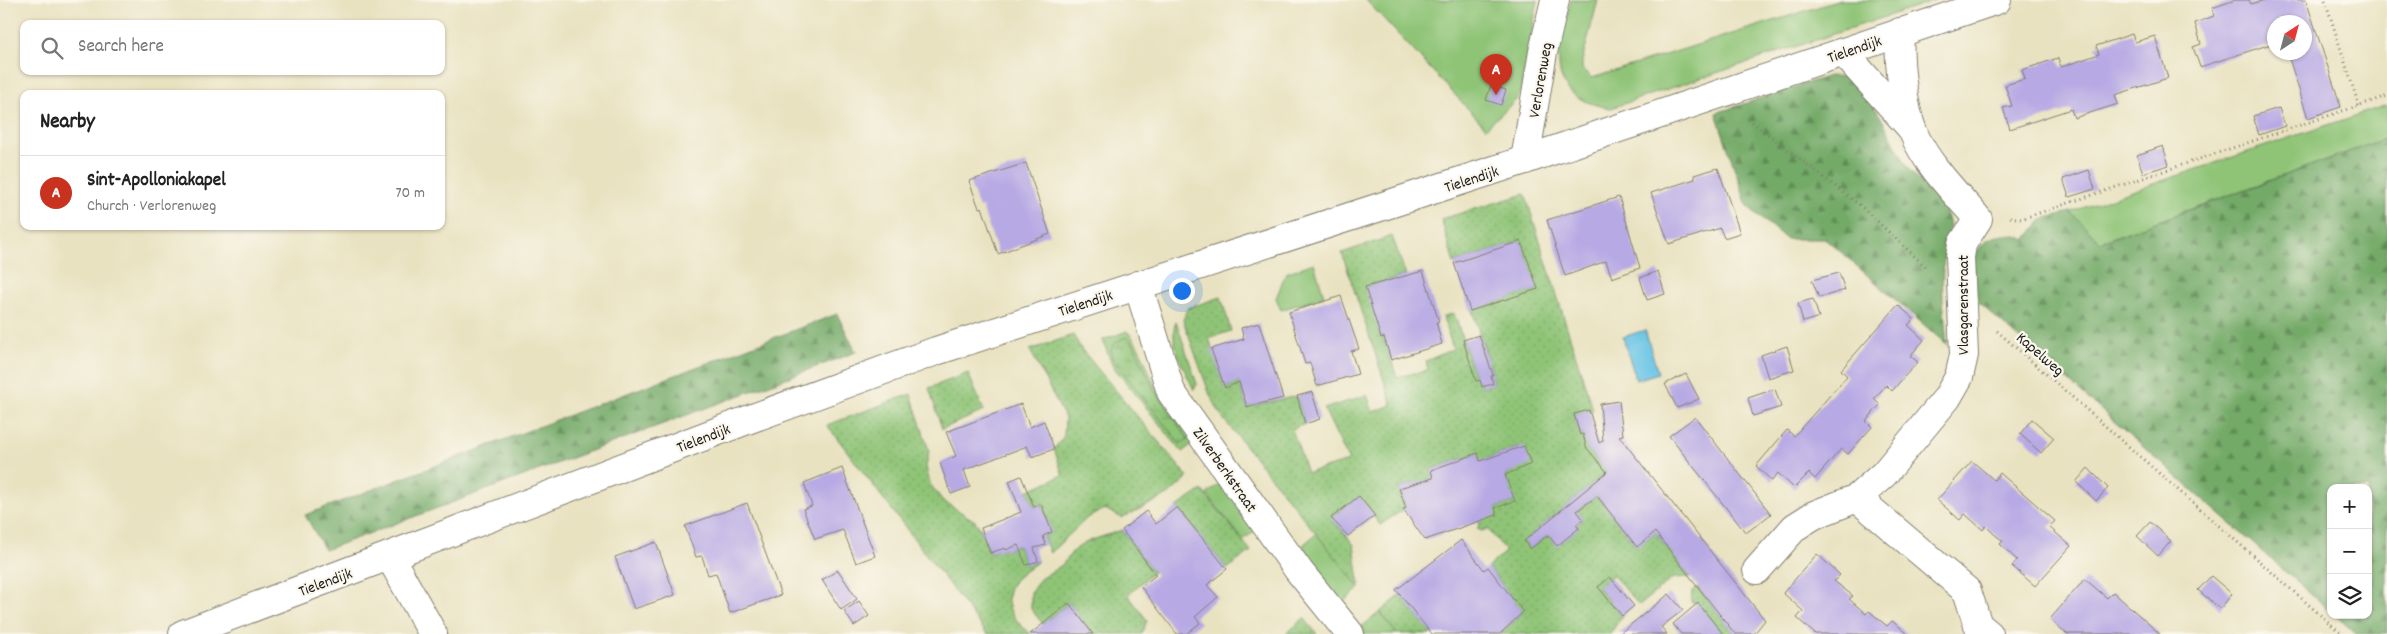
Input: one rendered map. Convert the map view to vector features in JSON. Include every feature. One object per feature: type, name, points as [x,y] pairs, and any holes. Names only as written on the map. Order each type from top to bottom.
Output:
[{"type":"street","name":"Verlorenweg","points":[[1524,160],[1543,52],[1555,0]]},
{"type":"street","name":"Tielendijk","points":[[183,634],[750,419],[917,358],[1524,160],[1997,0]]},
{"type":"street","points":[[1900,32],[1899,57],[1913,131]]},
{"type":"street","points":[[1843,52],[1913,131],[1936,170],[1978,219]]},
{"type":"street","name":"Vlasgarenstraat","points":[[1757,570],[1795,527],[1814,515],[1857,498],[1884,474],[1947,398],[1958,376],[1964,354],[1960,258],[1962,244],[1978,219]]},
{"type":"street","name":"Zilverberkstraat","points":[[1138,285],[1171,392],[1299,570],[1350,634]]},
{"type":"street","points":[[1857,498],[1967,591],[1978,625],[1990,634]]},
{"type":"street","points":[[390,557],[433,634]]},
{"type":"path","points":[[2325,0],[2359,106]]},
{"type":"path","name":"Kapelweg","points":[[1723,93],[1742,114],[1861,206],[1961,300],[2342,634]]},
{"type":"path","points":[[1978,219],[1995,215],[2021,218],[2030,216],[2387,96]]},
{"type":"green space","points":[[1366,0],[1538,0],[1519,97],[1486,128]]},
{"type":"green space","points":[[1571,0],[1598,0],[1582,61],[1582,69],[1592,78],[1840,0],[1936,0],[1611,108],[1588,102],[1573,94],[1564,83],[1560,69],[1559,54]]},
{"type":"green space","points":[[1829,76],[1851,80],[1866,95],[1908,167],[1940,203],[1947,214],[1950,230],[1942,279],[1947,345],[1826,239],[1786,239],[1747,206],[1716,113]]},
{"type":"green space","points":[[2387,105],[2387,138],[2100,242],[2070,212]]},
{"type":"green space","points":[[2387,138],[2387,634],[2356,634],[2339,619],[2372,619],[2372,484],[2327,484],[2327,608],[1978,302],[1974,278],[1976,254],[1986,241],[1994,237],[2010,235],[2026,240],[2042,219],[2070,212],[2101,242]]},
{"type":"green space","points":[[1525,194],[1593,410],[1574,414],[1580,435],[1583,434],[1587,448],[1607,472],[1524,541],[1530,549],[1548,535],[1557,545],[1579,528],[1576,525],[1583,519],[1577,511],[1597,496],[1637,547],[1655,532],[1690,577],[1673,578],[1639,605],[1613,575],[1598,588],[1622,616],[1610,634],[1500,634],[1523,612],[1488,567],[1506,551],[1488,529],[1481,531],[1477,528],[1480,525],[1479,521],[1495,508],[1514,501],[1505,475],[1530,463],[1523,446],[1480,461],[1477,453],[1431,470],[1433,478],[1399,488],[1406,508],[1380,525],[1359,497],[1331,517],[1354,545],[1360,588],[1222,417],[1210,395],[1183,320],[1188,308],[1221,297],[1231,331],[1209,338],[1225,388],[1239,382],[1247,407],[1297,396],[1305,424],[1292,429],[1307,473],[1349,461],[1324,409],[1367,395],[1373,412],[1392,405],[1342,253],[1392,236],[1406,275],[1366,287],[1397,377],[1428,370],[1426,361],[1453,349],[1443,317],[1454,313],[1476,380],[1480,380],[1482,387],[1493,384],[1491,376],[1493,375],[1472,310],[1537,289],[1521,241],[1454,263],[1441,219]]},
{"type":"green space","points":[[1314,263],[1324,296],[1281,310],[1276,298],[1286,273]]},
{"type":"green space","points":[[837,314],[856,352],[325,550],[305,515]]},
{"type":"green space","points":[[1176,321],[1197,384],[1194,390],[1176,347],[1174,330]]},
{"type":"green space","points":[[1127,331],[1140,350],[1160,394],[1195,442],[1182,452],[1112,365],[1103,340]]},
{"type":"green space","points":[[1073,335],[1082,350],[1188,477],[1168,495],[1122,518],[1105,509],[1087,518],[1050,553],[1043,536],[1051,532],[1042,504],[1034,507],[1027,491],[1063,475],[1054,449],[1064,436],[1065,418],[1030,350]]},
{"type":"green space","points":[[1126,337],[1133,343],[1153,388],[1188,439],[1180,444],[1112,358],[1111,350],[1114,344]]},
{"type":"green space","points":[[968,373],[984,411],[942,429],[929,388]]},
{"type":"green space","points":[[911,394],[929,451],[926,467],[930,484],[943,501],[975,521],[980,528],[990,553],[1005,548],[1007,550],[1018,545],[1026,565],[1038,561],[1014,581],[1008,599],[1011,612],[1031,634],[987,634],[827,425]]},
{"type":"green space","points":[[1226,479],[1262,525],[1243,540],[1207,494]]},
{"type":"green space","points":[[1202,490],[1251,551],[1227,569],[1177,507]]},
{"type":"green space","points":[[1122,530],[1153,572],[1128,595],[1147,620],[1142,634],[1093,634],[1069,603],[1043,624],[1031,609],[1031,592],[1040,579],[1062,565],[1073,551],[1086,542]]},
{"type":"green space","points":[[1317,533],[1360,588],[1339,605],[1316,576],[1303,545]]},
{"type":"green space","points":[[1697,587],[1735,634],[1723,634],[1698,603],[1691,602],[1692,592]]},
{"type":"green space","points":[[1401,595],[1432,634],[1397,634],[1380,612]]},
{"type":"green space","points":[[1380,612],[1397,634],[1362,634],[1359,629]]},
{"type":"green space","points":[[1304,618],[1317,634],[1286,634]]},
{"type":"water","points":[[1645,330],[1658,373],[1636,380],[1623,337]]},
{"type":"building","points":[[2235,0],[2249,0],[2251,4],[2265,0],[2306,0],[2311,15],[2267,15],[2267,45],[2200,67],[2193,47],[2201,44],[2195,23],[2214,16],[2212,8]]},
{"type":"building","points":[[2312,18],[2341,107],[2308,118],[2290,60],[2312,60]]},
{"type":"building","points":[[2132,34],[2135,42],[2155,36],[2168,78],[2115,95],[2118,104],[2074,118],[2071,109],[2010,129],[2003,108],[2012,106],[2005,85],[2025,79],[2022,70],[2058,58],[2061,67],[2099,54],[2096,46]]},
{"type":"building","points":[[1491,85],[1506,90],[1501,105],[1486,100]]},
{"type":"building","points":[[2279,108],[2285,126],[2259,135],[2253,116]]},
{"type":"building","points":[[2163,146],[2169,165],[2143,173],[2137,155]]},
{"type":"building","points":[[1026,163],[1050,234],[998,254],[982,207],[979,208],[969,181]]},
{"type":"building","points":[[1718,168],[1740,233],[1724,238],[1720,228],[1669,244],[1651,193],[1695,179],[1694,175]]},
{"type":"building","points":[[2089,170],[2095,189],[2069,197],[2063,179]]},
{"type":"building","points":[[1619,197],[1640,268],[1612,278],[1606,261],[1565,276],[1547,220]]},
{"type":"building","points":[[1521,241],[1538,289],[1470,311],[1454,263]]},
{"type":"building","points":[[1423,271],[1439,322],[1436,322],[1442,344],[1391,360],[1384,337],[1381,338],[1365,287]]},
{"type":"building","points":[[1658,271],[1665,294],[1647,300],[1640,278]]},
{"type":"building","points":[[1839,273],[1845,290],[1819,298],[1812,280]]},
{"type":"building","points":[[1341,296],[1359,349],[1351,351],[1358,374],[1317,386],[1310,363],[1305,364],[1289,312]]},
{"type":"building","points":[[1813,299],[1819,317],[1803,322],[1798,303]]},
{"type":"building","points":[[1898,305],[1914,319],[1908,325],[1924,340],[1910,356],[1918,362],[1892,391],[1886,385],[1874,399],[1880,405],[1866,421],[1872,427],[1848,454],[1841,449],[1815,479],[1809,473],[1794,488],[1778,473],[1772,481],[1756,466],[1787,430],[1794,436],[1847,376],[1841,370]]},
{"type":"building","points":[[1259,323],[1283,398],[1247,407],[1239,382],[1225,388],[1211,349],[1244,339],[1241,328]]},
{"type":"building","points":[[1479,335],[1493,375],[1491,376],[1493,384],[1482,387],[1480,380],[1476,381],[1463,340]]},
{"type":"building","points":[[1787,346],[1794,370],[1768,378],[1761,355]]},
{"type":"building","points":[[1686,374],[1699,399],[1677,408],[1665,384]]},
{"type":"building","points":[[1775,389],[1781,407],[1753,416],[1748,398]]},
{"type":"building","points":[[1312,392],[1320,419],[1305,424],[1297,396]]},
{"type":"building","points":[[1619,401],[1623,435],[1619,436],[1765,620],[1754,634],[1735,634],[1655,532],[1637,547],[1597,496],[1577,511],[1583,519],[1576,525],[1579,528],[1557,546],[1548,535],[1530,549],[1524,541],[1607,472],[1586,447],[1583,434],[1580,435],[1574,414],[1589,410],[1599,443],[1603,441],[1600,404]]},
{"type":"building","points":[[1021,404],[1030,427],[1044,421],[1054,449],[1032,457],[1027,446],[964,470],[970,487],[951,494],[940,463],[956,456],[946,432]]},
{"type":"building","points":[[1695,417],[1771,514],[1746,533],[1669,436]]},
{"type":"building","points":[[2032,419],[2054,438],[2041,453],[2020,434]]},
{"type":"building","points":[[1524,446],[1531,464],[1505,475],[1515,501],[1495,508],[1497,515],[1425,540],[1403,509],[1406,508],[1399,488],[1433,478],[1431,470],[1478,453],[1480,461]]},
{"type":"building","points":[[1972,461],[1994,480],[2000,473],[2055,521],[2049,527],[2071,546],[2035,586],[2012,566],[2017,560],[2000,544],[2003,541],[1986,526],[1983,530],[1965,514],[1960,520],[1937,500]]},
{"type":"building","points":[[842,468],[875,556],[856,563],[843,530],[815,539],[803,509],[812,506],[804,483]]},
{"type":"building","points":[[2088,468],[2108,488],[2096,501],[2076,482]]},
{"type":"building","points":[[1021,476],[1034,507],[1041,504],[1052,532],[1043,536],[1046,545],[1034,548],[1038,561],[1026,565],[1018,545],[1006,550],[1005,548],[990,553],[981,528],[1021,512],[1009,481]]},
{"type":"building","points":[[1359,496],[1375,516],[1348,536],[1331,518]]},
{"type":"building","points":[[747,503],[781,595],[730,613],[716,573],[708,575],[702,556],[696,557],[685,526]]},
{"type":"building","points":[[1177,507],[1227,569],[1207,585],[1218,597],[1195,617],[1200,623],[1186,634],[1177,634],[1141,587],[1156,575],[1122,530],[1146,511],[1156,524]]},
{"type":"building","points":[[2150,522],[2171,541],[2158,556],[2137,536]]},
{"type":"building","points":[[1461,540],[1484,570],[1488,567],[1523,612],[1500,634],[1432,634],[1396,590]]},
{"type":"building","points":[[656,542],[675,595],[634,609],[615,557]]},
{"type":"building","points":[[1817,554],[1840,575],[1834,581],[1853,596],[1849,599],[1866,614],[1869,611],[1887,626],[1892,621],[1908,634],[1815,634],[1797,618],[1803,611],[1783,593]]},
{"type":"building","points":[[838,570],[857,599],[841,610],[822,580]]},
{"type":"building","points":[[2211,576],[2232,594],[2220,609],[2198,590]]},
{"type":"building","points":[[1610,577],[1634,606],[1622,616],[1598,587]]},
{"type":"building","points":[[2085,579],[2107,598],[2113,592],[2160,634],[2067,634],[2050,619]]},
{"type":"building","points":[[1669,594],[1683,610],[1661,627],[1667,634],[1619,634]]},
{"type":"building","points":[[859,601],[869,616],[854,626],[844,611]]},
{"type":"building","points":[[1069,603],[1093,634],[1030,634],[1043,624]]},
{"type":"building","points":[[1698,603],[1723,634],[1681,634],[1673,624]]},
{"type":"place","name":"Sint-Apolloniakapel","points":[[1496,95]]}]
